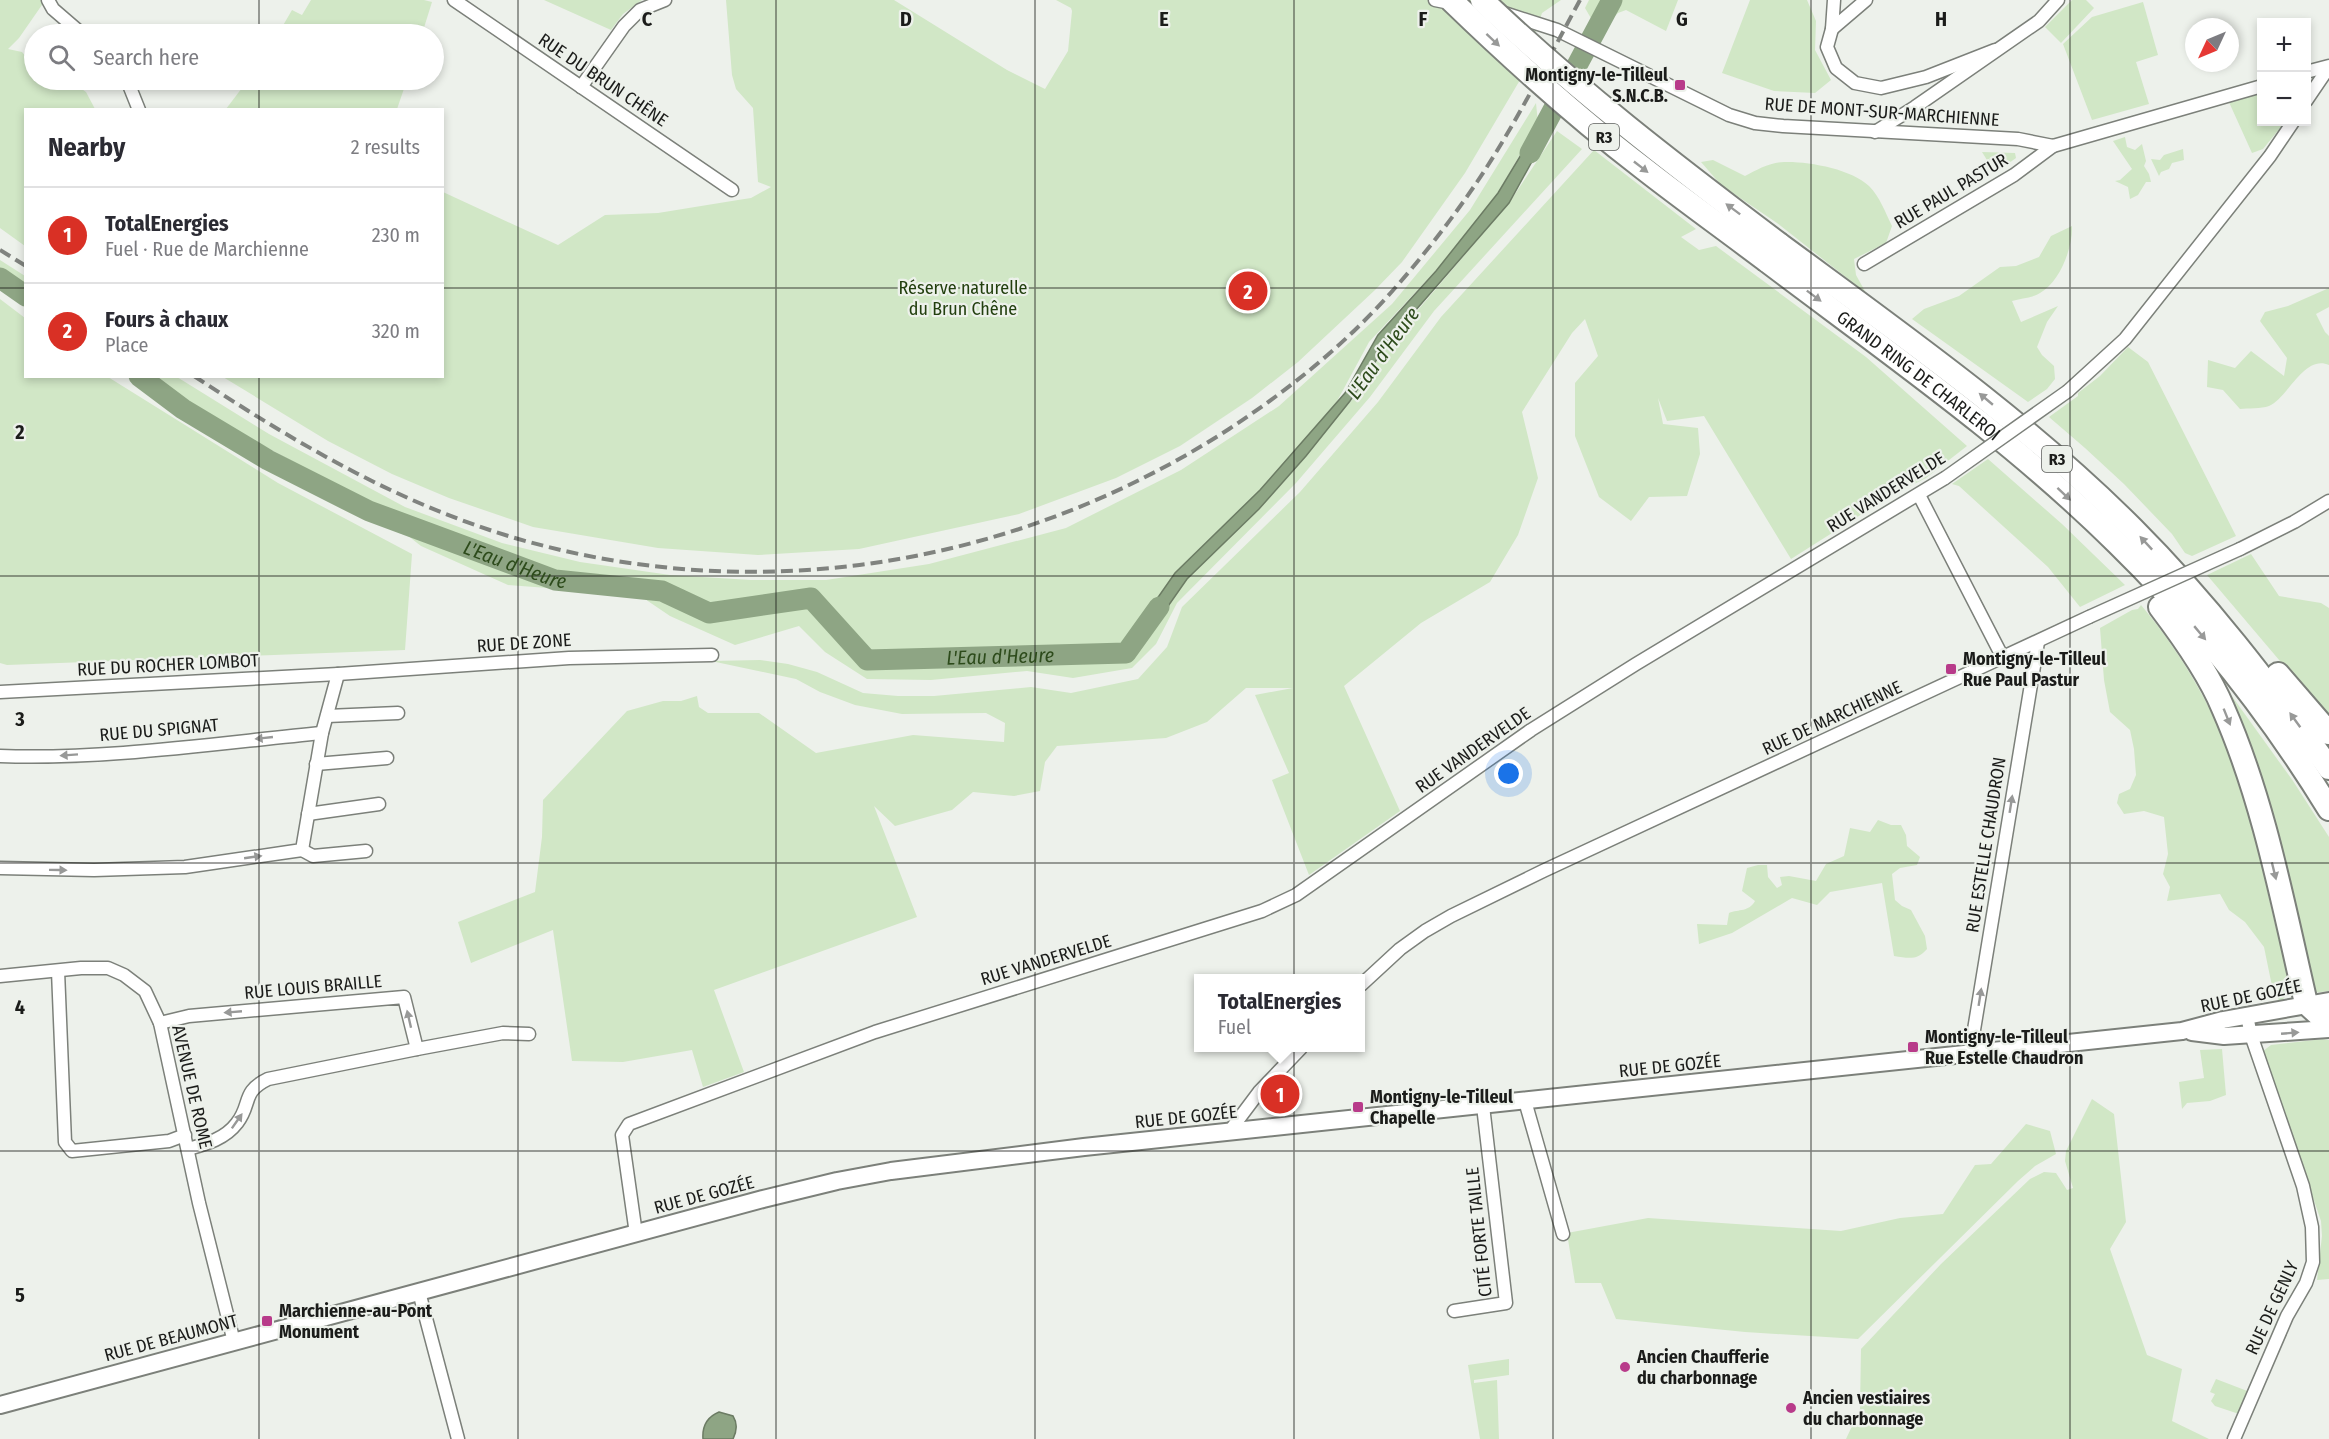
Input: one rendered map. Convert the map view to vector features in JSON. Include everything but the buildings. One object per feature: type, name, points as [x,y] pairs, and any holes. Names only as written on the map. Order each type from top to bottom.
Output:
[{"type":"highway","name":"GRAND RING DE CHARLEROI","points":[[1482,0],[1582,91],[1654,149],[1773,253],[2047,479],[2118,543],[2196,628],[2256,702],[2329,809]]},
{"type":"highway","name":"GRAND RING DE CHARLEROI","points":[[1443,1],[1642,168],[1773,253],[1978,392],[2062,463],[2133,530],[2214,617],[2273,690],[2329,768]]},
{"type":"highway","points":[[2118,543],[2136,577],[2171,622],[2223,705],[2246,764],[2261,815],[2306,1003],[2329,1024]]},
{"type":"highway","points":[[2214,617],[2246,636],[2329,733]]},
{"type":"main road","name":"RUE DE GOZÉE","points":[[561,1254],[763,1199],[891,1171],[1084,1147],[2182,1031],[2306,1003],[2329,1001]]},
{"type":"main road","name":"RUE DE GOZÉE","points":[[2182,1031],[2224,1036],[2329,1029]]},
{"type":"main road","name":"RUE DE BEAUMONT","points":[[0,1405],[561,1254]]},
{"type":"street","points":[[48,0],[70,24]]},
{"type":"street","name":"RUE DU BRUN CHÊNE","points":[[454,0],[732,190]]},
{"type":"street","points":[[581,87],[624,26],[640,10],[665,0]]},
{"type":"street","points":[[1834,0],[1832,29],[1827,47],[1836,68],[1856,83],[1881,88],[1926,77],[1995,50]]},
{"type":"street","points":[[1832,29],[1866,0]]},
{"type":"street","points":[[1875,132],[2039,21],[2058,0]]},
{"type":"street","name":"RUE DE MONT-SUR-MARCHIENNE","points":[[1443,1],[1500,11],[1557,30],[1706,104],[1755,123],[1814,129],[2018,139],[2053,146],[2257,87]]},
{"type":"street","points":[[2311,71],[2329,67]]},
{"type":"street","points":[[2311,95],[2329,67]]},
{"type":"street","points":[[131,90],[138,108]]},
{"type":"street","name":"RUE VANDERVELDE","points":[[636,1234],[622,1135],[628,1124],[875,1032],[1236,920],[1296,895],[1550,718],[1945,478],[2068,391],[2125,339],[2270,156],[2290,126]]},
{"type":"street","name":"RUE PAUL PASTUR","points":[[1864,264],[2014,175],[2053,146]]},
{"type":"street","points":[[1919,495],[2002,658]]},
{"type":"street","name":"RUE DE MARCHIENNE","points":[[1365,981],[1400,949],[1451,916],[2089,617],[2240,549],[2294,522],[2329,501]]},
{"type":"street","name":"RUE ESTELLE CHAUDRON","points":[[1970,1054],[2038,642]]},
{"type":"street","name":"RUE DE ZONE","points":[[338,674],[569,658],[712,655]]},
{"type":"street","points":[[302,850],[322,733],[338,674]]},
{"type":"street","name":"RUE DU ROCHER LOMBOT","points":[[0,692],[338,674]]},
{"type":"street","points":[[327,716],[398,714]]},
{"type":"street","name":"RUE DU SPIGNAT","points":[[0,756],[38,757],[117,752],[322,733]]},
{"type":"street","points":[[316,764],[387,758]]},
{"type":"street","points":[[308,814],[379,804]]},
{"type":"street","points":[[0,868],[94,870],[185,867],[302,850],[314,856],[366,851]]},
{"type":"street","name":"AVENUE DE ROME","points":[[0,976],[108,968],[124,975],[145,991],[159,1023],[199,1203],[234,1342]]},
{"type":"street","points":[[58,971],[65,1142],[72,1151],[169,1141],[185,1135]]},
{"type":"street","name":"RUE LOUIS BRAILLE","points":[[159,1023],[189,1016],[404,997],[417,1049]]},
{"type":"street","name":"RUE DE GENLY","points":[[2234,1439],[2287,1316],[2306,1283],[2313,1262],[2313,1227],[2303,1186],[2251,1035],[2247,1016]]},
{"type":"street","points":[[188,1149],[211,1143],[238,1123],[248,1096],[256,1085],[268,1079],[503,1033],[528,1034]]},
{"type":"street","points":[[1229,1132],[1258,1092],[1295,1052]]},
{"type":"street","points":[[1525,1101],[1563,1234]]},
{"type":"street","name":"CITÉ FORTE TAILLE","points":[[1454,1311],[1506,1303],[1483,1106]]},
{"type":"street","points":[[418,1292],[458,1439]]},
{"type":"green space","points":[[0,0],[41,0],[44,2],[29,24],[24,24],[24,31],[8,49],[24,54],[24,90],[83,90],[94,108],[24,108],[24,245],[0,228]]},
{"type":"green space","points":[[311,0],[424,0],[432,2],[425,24],[284,24],[292,10],[302,15]]},
{"type":"green space","points":[[544,0],[642,0],[623,14],[611,30]]},
{"type":"green space","name":"Réserve naturelle du Brun Chêne","points":[[726,0],[894,0],[1007,70],[1045,89],[1068,51],[1072,11],[1071,8],[1056,0],[1561,0],[1542,13],[1520,80],[1465,173],[1402,262],[1375,290],[1298,362],[1252,398],[1180,446],[1116,478],[1019,514],[859,549],[758,555],[658,548],[533,527],[449,498],[392,474],[328,441],[225,378],[444,378],[444,192],[558,245],[605,215],[658,213],[751,198],[771,187],[758,182],[753,108],[736,89],[732,75]]},
{"type":"green space","points":[[1589,0],[1678,0],[1666,31],[1626,10],[1618,13],[1599,32],[1585,8]]},
{"type":"green space","points":[[1750,0],[1807,0],[1816,21],[1815,50],[1831,80],[1815,93],[1774,91],[1722,73]]},
{"type":"green space","points":[[2072,0],[2086,0],[2094,8],[2061,43],[2045,27]]},
{"type":"green space","points":[[2143,2],[2158,55],[2136,62],[2149,104],[2092,120],[2063,44],[2092,17]]},
{"type":"green space","points":[[240,90],[404,90],[397,108],[227,108]]},
{"type":"green space","points":[[2257,92],[2257,126],[2282,126],[2263,149],[2252,153],[2228,100]]},
{"type":"green space","points":[[1536,103],[1538,123],[1498,193],[1452,253],[1369,342],[1316,440],[1351,401],[1383,351],[1509,203],[1557,131],[1582,149],[1434,311],[1370,397],[1296,483],[1177,603],[1156,644],[1132,668],[1073,678],[1027,671],[931,680],[867,679],[825,652],[799,626],[735,645],[670,616],[639,595],[508,585],[421,546],[360,498],[218,421],[154,378],[179,378],[269,434],[405,507],[502,543],[580,562],[670,575],[751,580],[826,580],[929,564],[1066,528],[1181,470],[1279,406],[1392,304],[1470,210]]},
{"type":"green space","points":[[2125,137],[2127,147],[2135,150],[2142,144],[2146,161],[2144,166],[2151,182],[2146,182],[2138,195],[2130,199],[2128,187],[2115,181],[2120,180],[2132,169],[2113,141]]},
{"type":"green space","points":[[2183,149],[2184,160],[2172,163],[2169,169],[2161,172],[2159,176],[2151,159],[2160,160],[2164,155]]},
{"type":"green space","points":[[1594,150],[1696,229],[1681,237],[1699,250],[1716,246],[1866,357],[1967,446],[1926,478],[1892,495],[1791,559],[1704,416],[1667,421],[1658,398],[1663,424],[1698,428],[1700,454],[1687,496],[1649,497],[1631,521],[1599,497],[1575,436],[1575,383],[1598,356],[1585,319],[1572,333],[1522,412],[1538,478],[1518,535],[1490,582],[1421,623],[1344,686],[1400,811],[1309,875],[1272,780],[1289,773],[1255,695],[1293,688],[1246,688],[1207,722],[1166,738],[1057,746],[1045,762],[1040,791],[1014,796],[973,792],[952,810],[895,826],[874,806],[917,917],[714,990],[744,1072],[703,1087],[692,1050],[623,1062],[572,1061],[553,930],[471,963],[458,922],[535,892],[542,837],[543,800],[627,711],[663,701],[681,701],[697,696],[699,707],[708,713],[759,713],[816,753],[913,735],[1004,742],[1005,723],[986,713],[902,714],[855,705],[820,692],[796,679],[711,661],[760,660],[788,664],[817,672],[863,693],[898,696],[934,696],[1031,687],[1071,693],[1138,679],[1167,647],[1182,607],[1300,492],[1378,402],[1441,317]]},
{"type":"green space","points":[[1982,152],[2015,153],[2016,158],[1995,173]]},
{"type":"green space","points":[[1713,160],[1745,176],[1779,162],[1817,165],[1852,175],[1869,186],[1892,226],[1886,243],[1854,259],[1856,275],[1866,293],[1777,223],[1721,185],[1701,162]]},
{"type":"green space","points":[[2072,226],[2068,254],[2054,281],[2037,295],[2012,301],[2021,322],[2058,306],[2047,322],[2037,347],[2054,366],[2055,379],[2047,389],[2028,402],[1912,319],[1924,309],[1959,296],[2000,267],[2016,266],[2039,257],[2051,236]]},
{"type":"green space","points":[[0,260],[24,275],[24,287],[0,270]]},
{"type":"green space","points":[[2329,288],[2329,307],[2316,314],[2329,336],[2329,365],[2320,363],[2304,371],[2276,401],[2262,408],[2240,409],[2223,390],[2207,387],[2208,360],[2235,368],[2251,351],[2284,376],[2287,358],[2260,321],[2265,312],[2288,306]]},
{"type":"green space","points":[[0,299],[24,317],[24,378],[110,378],[278,483],[412,554],[405,650],[7,665],[0,663]]},
{"type":"green space","points":[[2128,347],[2148,362],[2236,536],[2192,556],[2185,553],[2172,534],[2124,484],[2049,417],[2078,396],[2078,393],[2100,376]]},
{"type":"green space","points":[[1988,459],[2062,524],[2125,585],[2080,607],[2048,567],[1959,486],[1952,484]]},
{"type":"green space","points":[[2251,554],[2279,596],[2321,603],[2329,608],[2329,719],[2207,575]]},
{"type":"green space","points":[[2141,605],[2189,671],[2226,744],[2250,817],[2286,964],[2288,989],[2280,1002],[2273,991],[2264,947],[2245,922],[2229,910],[2220,894],[2167,901],[2170,887],[2163,874],[2168,854],[2164,817],[2144,811],[2124,814],[2117,803],[2119,794],[2130,789],[2136,775],[2134,749],[2130,730],[2110,712],[2104,680],[2100,628],[2138,609]]},
{"type":"green space","points":[[2203,656],[2293,781],[2329,837],[2329,991],[2313,993]]},
{"type":"green space","points":[[1878,820],[1891,825],[1901,825],[1906,835],[1907,846],[1920,857],[1917,865],[1900,868],[1892,874],[1895,900],[1911,910],[1925,936],[1927,949],[1923,953],[1912,958],[1894,956],[1882,883],[1830,892],[1817,905],[1792,898],[1732,933],[1699,944],[1697,924],[1727,925],[1729,913],[1747,909],[1753,905],[1755,901],[1742,891],[1747,868],[1767,865],[1768,877],[1777,888],[1782,885],[1780,877],[1789,876],[1816,881],[1826,864],[1844,856],[1850,828],[1870,832]]},
{"type":"green space","points":[[2329,1040],[2329,1279],[2317,1280],[2322,1236],[2321,1221],[2263,1051],[2271,1045]]},
{"type":"green space","points":[[2222,1049],[2226,1095],[2210,1101],[2187,1103],[2182,1109],[2179,1082],[2204,1078],[2200,1050]]},
{"type":"green space","points":[[2092,1099],[2114,1114],[2126,1222],[2110,1249],[2147,1355],[2182,1369],[2172,1421],[2209,1439],[1846,1439],[1860,1409],[1861,1349],[1941,1264],[2030,1179],[2044,1172],[2056,1173],[2067,1190],[2073,1188],[2065,1161],[2066,1151]]},
{"type":"green space","points":[[2026,1124],[2050,1131],[2056,1154],[2035,1166],[2018,1181],[1858,1339],[1745,1332],[1616,1319],[1601,1283],[1575,1283],[1567,1233],[1648,1218],[1841,1231],[1900,1218],[1943,1214],[1975,1165],[1991,1164]]},
{"type":"green space","points":[[1509,1359],[1509,1375],[1474,1380],[1474,1383],[1497,1380],[1499,1439],[1480,1439],[1468,1365]]},
{"type":"green space","points":[[2216,1379],[2250,1392],[2242,1415],[2215,1406],[2211,1401],[2215,1394],[2210,1392]]},
{"type":"shaded area","points":[[1603,0],[1619,0],[1599,34],[1588,28]]},
{"type":"shaded area","points":[[1539,125],[1550,129],[1509,203],[1388,342],[1350,401],[1306,456],[1259,509],[1187,579],[1150,632],[1138,626],[1175,573],[1260,490],[1345,393],[1378,335],[1436,271],[1498,193]]},
{"type":"shaded area","points":[[719,1412],[733,1416],[735,1419],[736,1428],[733,1439],[703,1439],[706,1422]]},
{"type":"waterway","name":"L'Eau d'Heure","points":[[1530,153],[1612,0]]},
{"type":"waterway","name":"L'Eau d'Heure","points":[[0,278],[24,295]]},
{"type":"waterway","name":"L'Eau d'Heure","points":[[142,378],[183,409],[268,460],[369,511],[555,580],[662,591],[709,613],[811,598],[867,660],[1126,653],[1159,607]]},
{"type":"railway","points":[[197,378],[271,425],[388,489],[472,524],[515,538],[607,559],[699,570],[792,571],[884,562],[974,542],[1062,514],[1147,476],[1252,414],[1317,364],[1377,308],[1438,236],[1467,196],[1518,115],[1580,0]]},
{"type":"railway","points":[[0,250],[24,265]]},
{"type":"place","name":"Montigny-le-Tilleul S.N.C.B.","points":[[1680,85]]},
{"type":"place","name":"Fours à chaux","points":[[1248,291]]},
{"type":"place","name":"Montigny-le-Tilleul Rue Paul Pastur","points":[[1951,669]]},
{"type":"place","name":"Montigny-le-Tilleul Rue Estelle Chaudron","points":[[1913,1047]]},
{"type":"place","name":"TotalEnergies","points":[[1280,1094]]},
{"type":"place","name":"Montigny-le-Tilleul Chapelle","points":[[1358,1107]]},
{"type":"place","name":"Marchienne-au-Pont Monument","points":[[267,1321]]},
{"type":"place","name":"Ancien Chaufferie du charbonnage","points":[[1625,1367]]},
{"type":"place","name":"Ancien vestiaires du charbonnage","points":[[1791,1408]]}]
